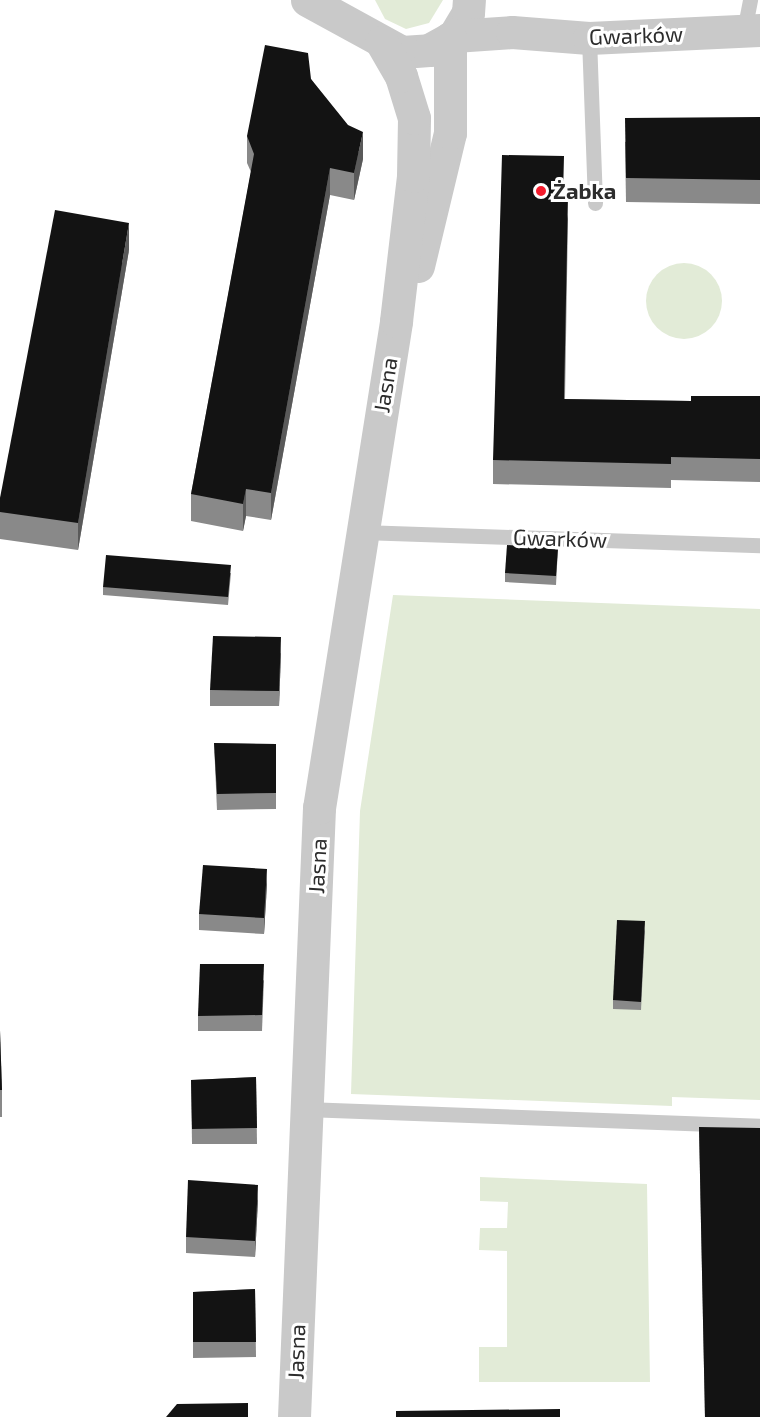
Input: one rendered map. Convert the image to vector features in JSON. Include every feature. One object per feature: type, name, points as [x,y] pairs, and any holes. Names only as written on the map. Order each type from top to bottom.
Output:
[{"type":"street","points":[[307,0],[378,41],[402,52],[429,50],[452,37],[468,13],[469,0]]},
{"type":"street","name":"Jasna","points":[[294,1417],[319,808],[396,321],[413,176],[414,118],[401,76],[356,12],[356,0]]},
{"type":"street","points":[[483,0],[512,32]]},
{"type":"street","name":"Gwarków","points":[[452,37],[512,32],[589,38],[751,20]]},
{"type":"street","name":"Jasna","points":[[396,321],[424,250],[441,182],[450,133],[452,37]]},
{"type":"lane","points":[[589,38],[595,203]]},
{"type":"lane","name":"Gwarków","points":[[361,532],[760,545]]},
{"type":"lane","points":[[305,1109],[760,1126]]},
{"type":"green space","points":[[375,0],[443,0],[429,23],[406,29],[385,19]]},
{"type":"green space","points":[[677,263],[691,263],[705,269],[716,280],[722,294],[719,316],[711,328],[691,339],[677,339],[663,333],[652,322],[646,308],[646,294],[652,280],[663,269]]},
{"type":"green space","points":[[393,595],[760,609],[760,1100],[672,1097],[672,1106],[351,1094],[360,811]]},
{"type":"green space","points":[[480,1177],[647,1184],[650,1382],[479,1382],[479,1347],[507,1347],[507,1251],[479,1250],[480,1228],[507,1228],[508,1202],[480,1201]]},
{"type":"building","points":[[265,45],[308,53],[311,79],[348,125],[363,132],[354,173],[330,168],[271,493],[246,489],[243,504],[191,494],[254,154],[247,136]]},
{"type":"building","points":[[760,117],[760,180],[626,178],[625,118]]},
{"type":"building","points":[[502,155],[564,156],[563,196],[568,196],[564,399],[691,401],[691,396],[760,396],[760,459],[671,457],[671,464],[493,460]]},
{"type":"building","points":[[55,210],[129,223],[78,523],[0,512],[0,498]]},
{"type":"building","points":[[507,545],[558,548],[556,576],[505,573]]},
{"type":"building","points":[[106,555],[231,565],[228,597],[103,587]]},
{"type":"building","points":[[213,636],[281,637],[279,691],[210,690]]},
{"type":"building","points":[[214,743],[276,744],[276,793],[217,794]]},
{"type":"building","points":[[203,865],[267,869],[264,918],[199,914]]},
{"type":"building","points":[[617,920],[645,921],[641,1002],[613,1000]]},
{"type":"building","points":[[200,964],[264,964],[262,1015],[198,1016]]},
{"type":"building","points":[[0,1031],[2,1090],[0,1090]]},
{"type":"building","points":[[256,1077],[257,1128],[192,1129],[191,1080]]},
{"type":"building","points":[[699,1127],[760,1128],[760,1417],[705,1417]]},
{"type":"building","points":[[188,1180],[258,1185],[255,1241],[186,1237]]},
{"type":"building","points":[[255,1289],[256,1342],[193,1342],[193,1292]]},
{"type":"building","points":[[248,1403],[248,1417],[166,1417],[177,1404]]},
{"type":"building","points":[[560,1409],[560,1417],[396,1417],[396,1411]]},
{"type":"place","name":"Żabka","points":[[541,191]]}]
